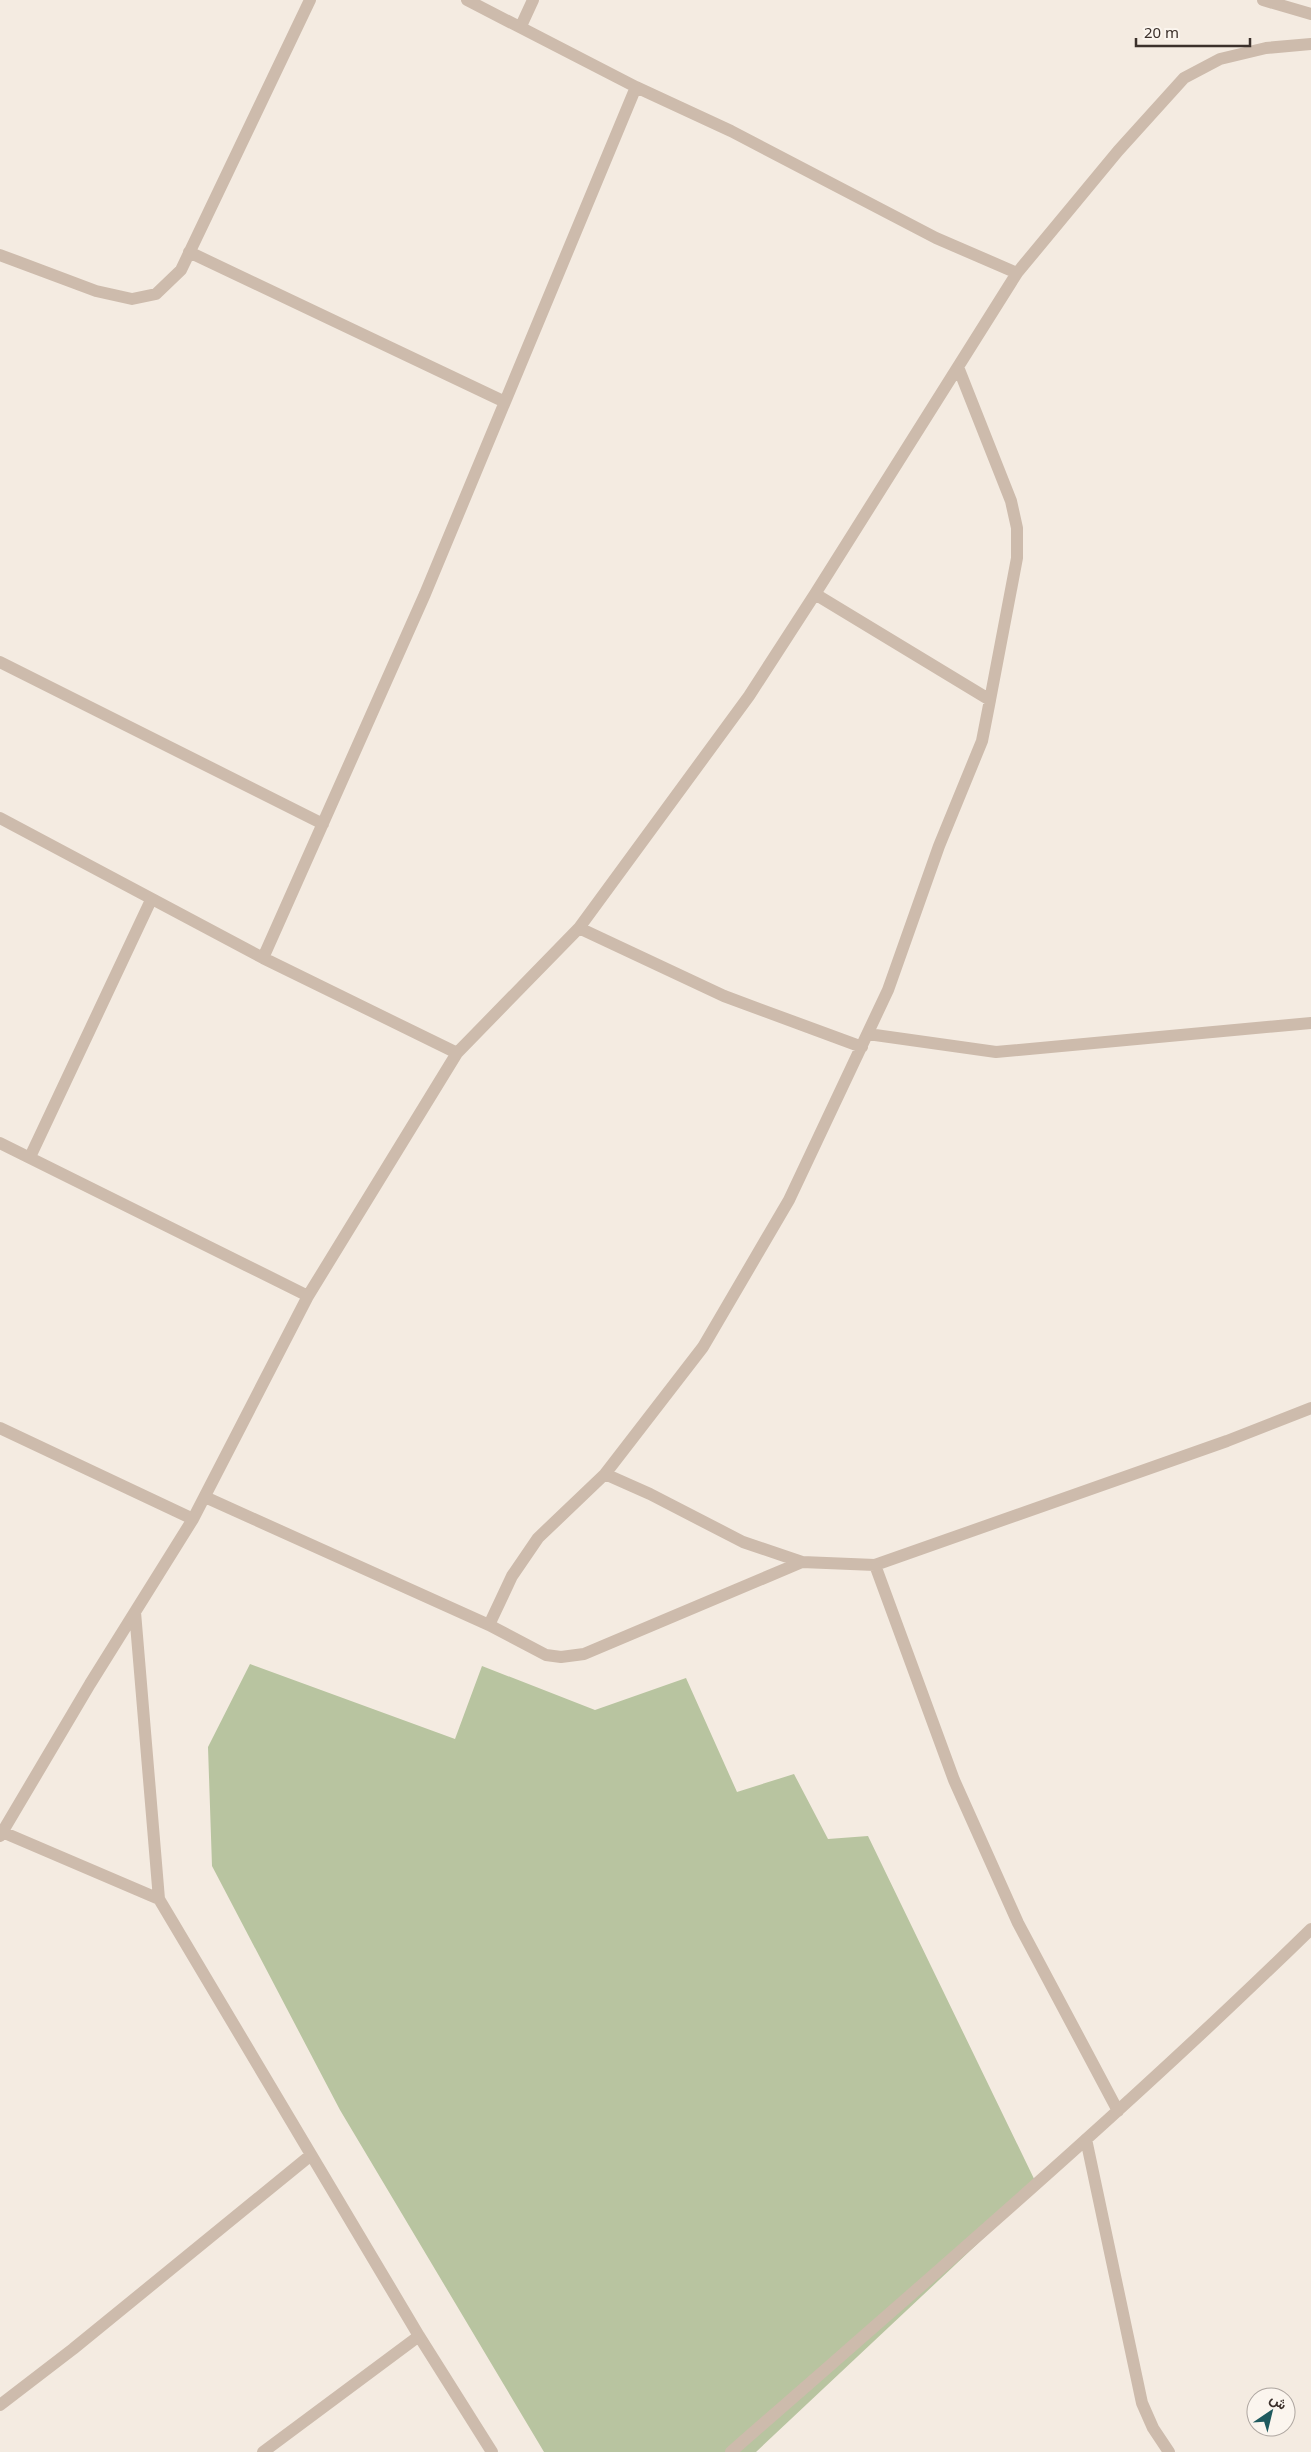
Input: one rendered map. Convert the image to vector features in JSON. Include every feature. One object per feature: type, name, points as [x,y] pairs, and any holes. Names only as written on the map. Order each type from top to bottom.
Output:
[{"type":"street","points":[[0,255],[96,291],[132,299],[156,294],[181,270],[310,0]]},
{"type":"street","points":[[467,0],[521,26],[636,87],[732,131],[936,238],[1017,273]]},
{"type":"street","points":[[521,26],[533,0]]},
{"type":"street","points":[[1264,0],[1311,14]]},
{"type":"street","points":[[158,1899],[1,1833],[193,1519],[308,1296],[457,1053],[579,928],[749,696],[1017,273],[1118,150],[1184,78],[1220,59],[1266,48],[1311,44]]},
{"type":"street","points":[[263,958],[426,594],[636,87]]},
{"type":"street","points":[[189,252],[505,402]]},
{"type":"street","points":[[488,1625],[512,1576],[538,1538],[605,1474],[703,1347],[789,1200],[888,990],[939,846],[980,748],[1017,558],[1016,528],[1011,502],[958,367]]},
{"type":"street","points":[[815,594],[990,700]]},
{"type":"street","points":[[0,662],[323,824]]},
{"type":"street","points":[[0,818],[263,958],[457,1053]]},
{"type":"street","points":[[30,1157],[151,900]]},
{"type":"street","points":[[579,928],[724,996],[862,1047]]},
{"type":"street","points":[[868,1034],[996,1052],[1198,1035],[1311,1023]]},
{"type":"street","points":[[0,1143],[308,1296]]},
{"type":"street","points":[[605,1474],[650,1494],[743,1542],[802,1562],[876,1565],[1227,1441],[1311,1408]]},
{"type":"street","points":[[0,1428],[193,1519]]},
{"type":"street","points":[[205,1497],[488,1625],[546,1655],[561,1657],[584,1654],[802,1562]]},
{"type":"street","points":[[876,1565],[958,1789],[1018,1923],[1118,2111]]},
{"type":"street","points":[[135,1612],[158,1899],[419,2336],[492,2452]]},
{"type":"street","points":[[732,2452],[1212,2027],[1311,1929]]},
{"type":"street","points":[[1086,2140],[1142,2403],[1153,2428],[1169,2452]]},
{"type":"street","points":[[0,2405],[73,2349],[311,2155]]},
{"type":"street","points":[[263,2452],[419,2336]]},
{"type":"green space","points":[[250,1664],[455,1739],[482,1666],[595,1710],[686,1678],[737,1792],[794,1774],[828,1839],[868,1836],[1038,2187],[756,2452],[544,2452],[340,2110],[212,1866],[208,1747]]}]
